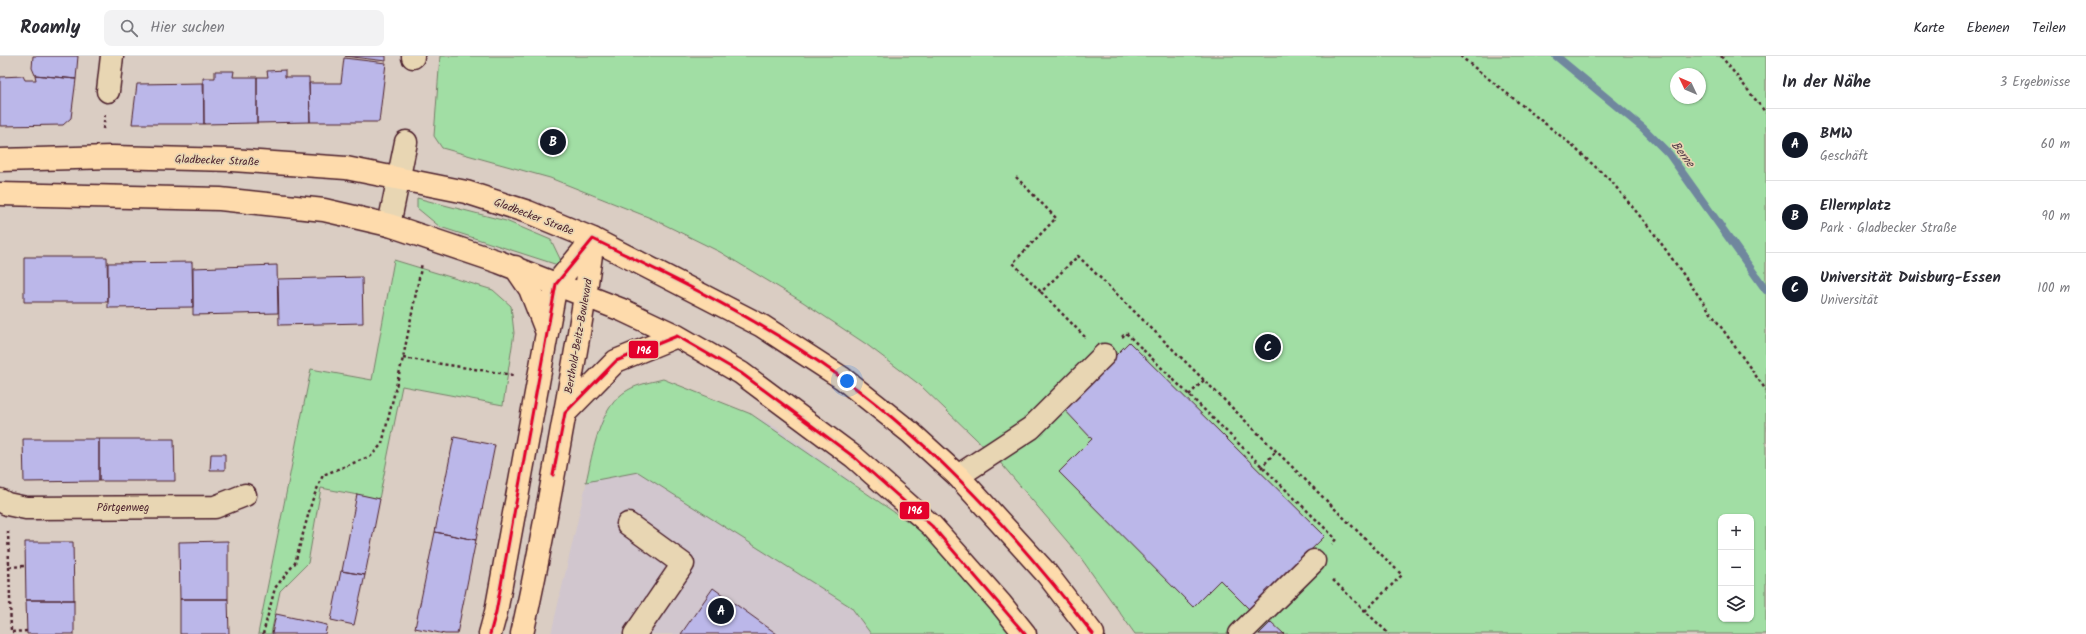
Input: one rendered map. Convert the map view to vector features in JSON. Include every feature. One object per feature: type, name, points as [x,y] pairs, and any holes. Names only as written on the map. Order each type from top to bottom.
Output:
[{"type":"main road","name":"Gladbecker Straße","points":[[0,160],[112,157],[232,160],[346,168],[466,192],[528,212],[593,239],[762,326],[842,378],[911,434],[958,476],[1048,574],[1093,634]]},
{"type":"main road","points":[[0,194],[220,199],[324,210],[388,226],[515,267],[586,295],[677,336],[741,373],[854,457],[932,526],[1001,604],[1025,634]]},
{"type":"main road","name":"Berthold-Beitz-Boulevard","points":[[490,634],[502,582],[556,284],[593,239]]},
{"type":"main road","name":"Berthold-Beitz-Boulevard","points":[[522,634],[535,576],[565,413],[586,295],[593,239]]},
{"type":"main road","name":"Berthold-Beitz-Boulevard","points":[[515,267],[530,289],[546,333]]},
{"type":"main road","points":[[565,413],[616,361],[677,336]]},
{"type":"street","points":[[108,91],[112,56]]},
{"type":"street","points":[[388,226],[406,142]]},
{"type":"street","points":[[958,476],[1031,428],[1104,355]]},
{"type":"street","name":"Pörtgenweg","points":[[4,502],[26,508],[215,507],[245,495]]},
{"type":"street","points":[[628,524],[683,564],[635,634]]},
{"type":"street","points":[[1240,634],[1314,562]]},
{"type":"path","points":[[1460,56],[1567,141],[1611,181],[1652,232],[1766,390]]},
{"type":"path","points":[[1721,56],[1766,113]]},
{"type":"path","points":[[1016,177],[1056,218],[1013,263],[1104,355],[1126,333],[1261,468],[1336,539],[1314,562],[1389,634]]},
{"type":"path","points":[[1041,292],[1078,256],[1204,380],[1402,575],[1365,611]]},
{"type":"path","points":[[263,634],[275,588],[295,563],[312,501],[323,475],[371,456],[382,444],[403,358],[420,269]]},
{"type":"path","points":[[403,358],[514,375]]},
{"type":"path","points":[[1189,395],[1204,380]]},
{"type":"path","points":[[1261,468],[1276,451]]},
{"type":"path","points":[[4,502],[9,567],[11,632],[26,632]]},
{"type":"path","points":[[9,567],[26,566]]},
{"type":"shaded area","points":[[663,379],[751,414],[775,427],[851,481],[929,551],[1005,634],[551,634],[601,421],[613,404],[628,390]]},
{"type":"green space","points":[[440,56],[1766,56],[1766,634],[1135,634],[1078,554],[998,460],[920,385],[866,344],[803,302],[720,252],[653,219],[550,178],[442,148],[434,136]]},
{"type":"green space","points":[[417,198],[506,221],[551,240],[564,267],[440,227],[417,208]]},
{"type":"green space","points":[[394,260],[493,290],[511,306],[514,333],[503,405],[402,386],[379,499],[321,488],[308,563],[280,591],[271,634],[258,634],[311,369],[372,380]]},
{"type":"green space","points":[[663,379],[751,414],[926,534],[1014,634],[871,634],[851,607],[638,472],[586,482],[599,431],[610,407],[618,397],[628,390]]},
{"type":"building","points":[[33,56],[78,56],[76,79],[35,75],[32,68]]},
{"type":"building","points":[[345,56],[386,56],[386,61]]},
{"type":"building","points":[[344,58],[386,63],[379,122],[310,122],[309,83],[341,83]]},
{"type":"building","points":[[285,70],[285,77],[309,77],[310,122],[257,123],[257,77],[268,77],[267,71]]},
{"type":"building","points":[[215,71],[234,71],[233,77],[257,77],[257,123],[204,124],[203,78],[215,78]]},
{"type":"building","points":[[35,75],[76,79],[71,118],[63,125],[0,126],[0,77],[23,76],[25,80],[36,80]]},
{"type":"building","points":[[204,83],[204,124],[132,124],[137,84]]},
{"type":"building","points":[[24,257],[107,257],[108,302],[24,302]]},
{"type":"building","points":[[192,262],[193,307],[108,308],[108,263]]},
{"type":"building","points":[[277,265],[278,313],[193,315],[193,268]]},
{"type":"building","points":[[362,277],[363,323],[279,325],[278,279]]},
{"type":"building","points":[[1129,342],[1325,536],[1250,610],[1220,580],[1193,607],[1059,472],[1092,439],[1063,408]]},
{"type":"building","points":[[454,437],[495,445],[476,540],[435,532]]},
{"type":"building","points":[[23,439],[99,439],[99,481],[24,482]]},
{"type":"building","points":[[99,439],[174,439],[175,481],[99,481]]},
{"type":"building","points":[[211,454],[225,454],[225,470],[210,470]]},
{"type":"building","points":[[357,494],[380,499],[365,575],[342,571]]},
{"type":"building","points":[[435,532],[476,540],[457,634],[445,634],[415,628]]},
{"type":"building","points":[[228,541],[228,599],[180,599],[179,542]]},
{"type":"building","points":[[25,542],[73,542],[74,600],[26,600]]},
{"type":"building","points":[[341,571],[365,575],[354,625],[331,620]]},
{"type":"building","points":[[713,588],[777,634],[681,634]]},
{"type":"building","points":[[180,599],[228,599],[229,634],[180,634]]},
{"type":"building","points":[[26,600],[74,600],[74,634],[27,634]]},
{"type":"building","points":[[276,614],[327,625],[325,634],[272,634]]},
{"type":"building","points":[[1271,622],[1284,634],[1259,634]]},
{"type":"waterway","name":"Berne","points":[[1556,56],[1643,128],[1669,154],[1766,290]]},
{"type":"transit line","name":"196","points":[[490,634],[496,612],[556,284],[593,239],[689,286],[783,338],[842,378],[878,405],[945,465],[1007,530],[1093,634]]},
{"type":"transit line","name":"196","points":[[553,475],[565,413],[616,361],[677,336],[741,373],[854,457],[932,526],[1025,634]]},
{"type":"place","name":"Ellernplatz","points":[[553,142]]},
{"type":"place","name":"Universität Duisburg-Essen","points":[[1268,347]]},
{"type":"place","name":"BMW","points":[[721,611]]}]
